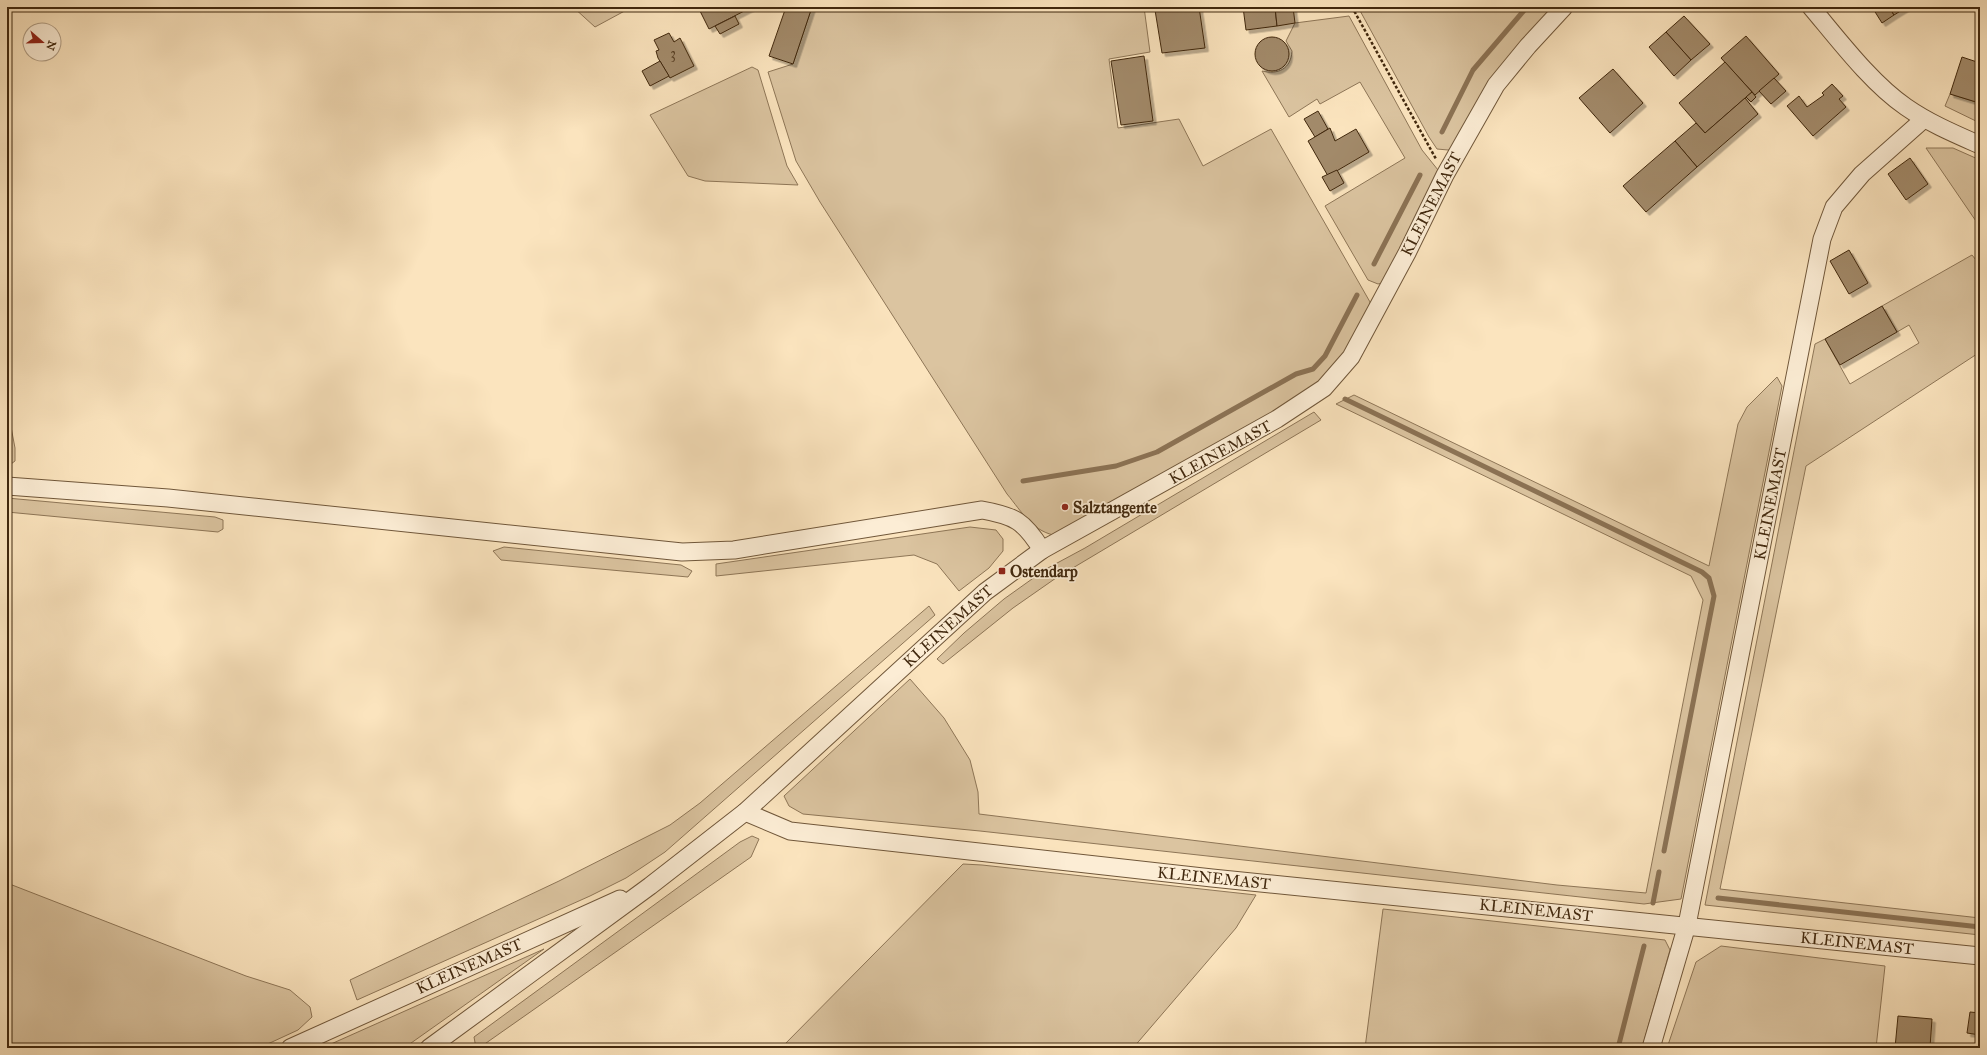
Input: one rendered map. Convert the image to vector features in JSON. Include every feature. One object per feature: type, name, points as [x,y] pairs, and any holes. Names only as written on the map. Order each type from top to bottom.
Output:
[{"type":"street","name":"KLEINEMAST","points":[[429,1048],[650,886],[745,812],[985,592],[1042,550],[1277,419],[1324,388],[1351,357],[1407,253],[1445,175],[1496,85],[1528,46],[1564,7]]},
{"type":"street","points":[[1810,7],[1880,86],[1904,106],[1924,119],[1980,145]]},
{"type":"street","name":"KLEINEMAST","points":[[1652,1048],[1687,925],[1822,239],[1834,207],[1862,174],[1924,119]]},
{"type":"street","points":[[7,486],[168,498],[682,552],[734,550],[982,510],[1012,517],[1030,531],[1042,550]]},
{"type":"street","name":"KLEINEMAST","points":[[745,812],[790,831],[1212,878],[1687,925],[1980,956]]},
{"type":"street","name":"KLEINEMAST","points":[[290,1048],[462,969],[650,886]]},
{"type":"path","points":[[1352,7],[1445,175]]},
{"type":"shaded area","points":[[573,7],[632,7],[595,27]]},
{"type":"shaded area","points":[[812,7],[1144,7],[1150,52],[1109,59],[1118,128],[1179,119],[1203,166],[1271,129],[1370,302],[1370,311],[1349,351],[1309,392],[1059,536],[1042,531],[1029,521],[1007,494],[820,202],[796,161],[768,72],[793,64]]},
{"type":"shaded area","points":[[1358,7],[1556,7],[1454,149],[1448,150],[1437,149],[1429,137]]},
{"type":"shaded area","points":[[1349,16],[1422,150],[1438,170],[1438,177],[1382,283],[1378,284],[1368,280],[1325,206],[1405,158],[1360,82],[1320,104],[1317,99],[1289,117],[1262,71],[1278,71],[1283,69],[1289,62],[1292,51],[1286,41],[1295,23]]},
{"type":"shaded area","points":[[752,67],[758,70],[787,166],[798,185],[705,181],[688,176],[650,115]]},
{"type":"shaded area","points":[[1980,88],[1980,123],[1945,106],[1950,94],[1976,102]]},
{"type":"shaded area","points":[[1926,148],[1953,148],[1980,160],[1980,227]]},
{"type":"shaded area","points":[[1972,255],[1980,265],[1980,352],[1806,466],[1720,889],[1980,918],[1980,935],[1705,905],[1815,344],[1825,339],[1850,384],[1919,343],[1909,325],[1897,332],[1882,306]]},
{"type":"shaded area","points":[[1777,377],[1782,386],[1681,899],[1644,904],[980,831],[803,814],[789,806],[784,796],[910,679],[944,718],[970,760],[978,792],[979,814],[1557,885],[1646,893],[1703,600],[1691,576],[1336,404],[1354,395],[1709,566],[1738,424],[1747,407]]},
{"type":"shaded area","points":[[1314,412],[1321,420],[1056,578],[1013,608],[943,664],[937,659],[964,633],[1004,599],[1046,569],[1085,548]]},
{"type":"shaded area","points":[[7,425],[11,427],[15,448],[15,461],[7,467]]},
{"type":"shaded area","points":[[7,498],[215,517],[223,520],[223,529],[218,532],[7,512]]},
{"type":"shaded area","points":[[970,527],[996,530],[1003,539],[1003,551],[989,568],[959,591],[937,564],[914,555],[716,576],[716,564]]},
{"type":"shaded area","points":[[504,547],[681,565],[692,571],[688,577],[501,560],[493,551]]},
{"type":"shaded area","points":[[929,606],[935,615],[665,852],[626,878],[590,896],[357,1000],[350,980],[559,881],[670,825],[700,803]]},
{"type":"shaded area","points":[[752,836],[759,839],[751,857],[479,1048],[476,1048],[474,1037],[740,842]]},
{"type":"shaded area","points":[[963,864],[1256,895],[1236,928],[1133,1048],[781,1048]]},
{"type":"shaded area","points":[[7,883],[246,976],[290,990],[310,1007],[312,1017],[298,1030],[259,1048],[7,1048]]},
{"type":"shaded area","points":[[1383,909],[1665,940],[1670,950],[1642,1048],[1365,1048]]},
{"type":"shaded area","points":[[1721,946],[1885,966],[1876,1048],[1667,1048],[1696,962]]},
{"type":"shaded area","points":[[544,949],[404,1048],[322,1048]]},
{"type":"building","points":[[698,7],[752,7],[709,29]]},
{"type":"building","points":[[786,7],[812,7],[793,64],[769,56]]},
{"type":"building","points":[[1167,7],[1199,7],[1205,48],[1162,53],[1155,10],[1167,9]]},
{"type":"building","points":[[1243,7],[1275,7],[1277,26],[1246,30]]},
{"type":"building","points":[[1275,7],[1293,7],[1295,23],[1277,26]]},
{"type":"building","points":[[1872,7],[1889,7],[1894,15],[1882,23]]},
{"type":"building","points":[[1889,7],[1907,7],[1894,15]]},
{"type":"building","points":[[735,16],[739,24],[720,34],[715,26]]},
{"type":"building","points":[[1684,16],[1710,44],[1691,60],[1666,32]]},
{"type":"building","points":[[1666,32],[1691,60],[1674,76],[1649,47]]},
{"type":"building","points":[[669,33],[674,42],[680,38],[694,66],[670,78],[658,58],[656,51],[659,50],[654,40]]},
{"type":"building","points":[[1746,36],[1779,74],[1755,95],[1721,58]]},
{"type":"building","points":[[1272,37],[1284,42],[1289,54],[1284,66],[1272,71],[1260,66],[1255,54],[1260,42]]},
{"type":"building","points":[[1144,56],[1153,121],[1121,125],[1111,61]]},
{"type":"building","points":[[1962,57],[1980,63],[1980,88],[1976,102],[1950,94]]},
{"type":"building","points":[[660,61],[669,76],[650,86],[642,71]]},
{"type":"building","points":[[1725,62],[1752,92],[1705,133],[1679,103]]},
{"type":"building","points":[[1613,69],[1643,103],[1610,133],[1579,98]]},
{"type":"building","points":[[1774,78],[1786,91],[1771,104],[1759,91]]},
{"type":"building","points":[[1832,84],[1843,96],[1839,99],[1846,107],[1813,136],[1787,106],[1799,96],[1807,107],[1824,95],[1822,93]]},
{"type":"building","points":[[1752,92],[1756,97],[1751,102],[1746,97]]},
{"type":"building","points":[[1745,98],[1758,114],[1697,167],[1675,141],[1696,123],[1705,133]]},
{"type":"building","points":[[1318,111],[1328,129],[1315,137],[1304,119]]},
{"type":"building","points":[[1330,128],[1335,141],[1356,129],[1369,152],[1328,176],[1308,141]]},
{"type":"building","points":[[1675,141],[1697,167],[1646,212],[1623,186]]},
{"type":"building","points":[[1910,158],[1928,184],[1906,200],[1888,174]]},
{"type":"building","points":[[1337,170],[1344,183],[1330,191],[1322,177]]},
{"type":"building","points":[[1849,250],[1868,283],[1849,294],[1830,261]]},
{"type":"building","points":[[1882,306],[1897,332],[1840,365],[1825,339]]},
{"type":"building","points":[[1970,1012],[1980,1013],[1980,1035],[1967,1033]]},
{"type":"building","points":[[1898,1016],[1932,1019],[1930,1047],[1906,1045],[1906,1048],[1895,1048]]},
{"type":"waterway","points":[[1442,132],[1473,70],[1527,7]]},
{"type":"waterway","points":[[1374,264],[1420,175]]},
{"type":"waterway","points":[[1023,481],[1116,466],[1157,452],[1296,374],[1313,369],[1325,356],[1357,295]]},
{"type":"waterway","points":[[1345,399],[1702,572],[1709,578],[1714,596],[1664,851]]},
{"type":"waterway","points":[[1653,903],[1659,872]]},
{"type":"waterway","points":[[1718,898],[1980,927]]},
{"type":"waterway","points":[[1618,1048],[1644,946]]},
{"type":"place","name":"Salztangente","points":[[1065,507]]},
{"type":"place","name":"Ostendarp","points":[[1002,571]]}]
